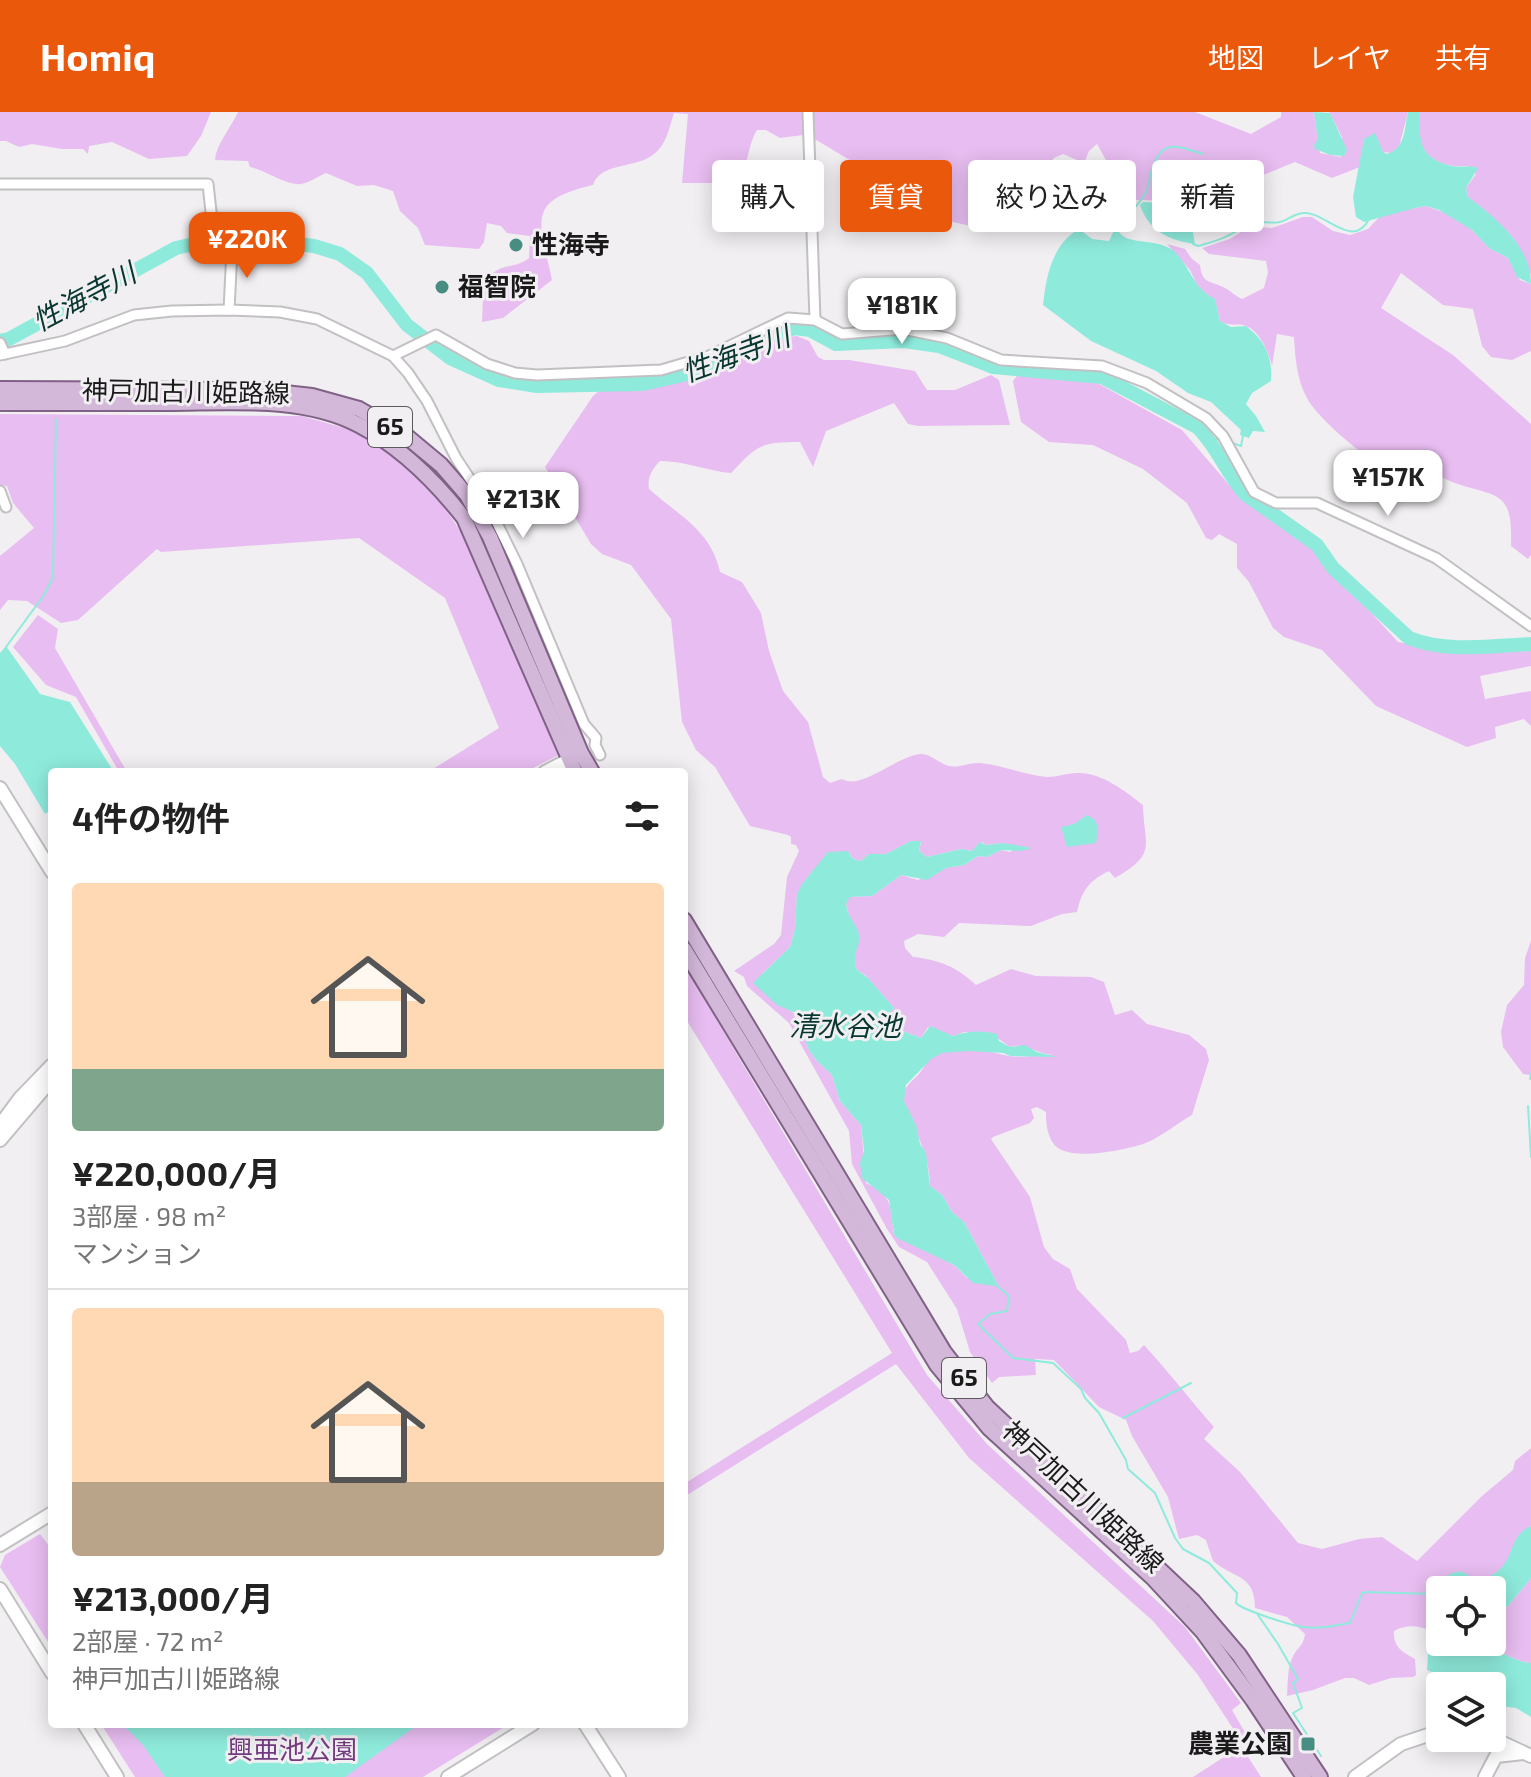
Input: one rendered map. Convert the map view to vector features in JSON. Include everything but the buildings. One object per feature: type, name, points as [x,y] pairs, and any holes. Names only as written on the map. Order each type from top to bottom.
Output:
[{"type":"main road","name":"神戸加古川姫路線","points":[[0,389],[258,390],[312,396],[359,409],[405,435],[441,465],[467,495],[490,537],[578,766]]},
{"type":"main road","name":"神戸加古川姫路線","points":[[0,403],[257,403],[316,410],[358,424],[396,449],[438,485],[464,518],[578,766]]},
{"type":"main road","name":"神戸加古川姫路線","points":[[688,927],[944,1352],[987,1407],[1193,1601],[1239,1655],[1320,1777]]},
{"type":"main road","name":"神戸加古川姫路線","points":[[688,956],[937,1365],[989,1428],[1152,1577],[1203,1632],[1304,1777]]},
{"type":"street","points":[[808,112],[815,320]]},
{"type":"street","points":[[0,184],[208,184],[213,230],[233,230],[229,310]]},
{"type":"street","points":[[2,350],[65,341],[134,315],[229,310],[280,312],[317,319],[393,356],[427,401],[456,458],[491,511],[517,564],[584,724],[596,738],[595,745],[578,766]]},
{"type":"street","points":[[393,356],[436,335],[487,364],[515,373],[620,374],[661,370],[709,356],[788,318],[815,320],[842,334],[903,329],[947,338],[1001,360],[1102,366],[1159,390],[1206,418],[1225,440],[1254,492],[1276,503],[1317,503],[1436,558],[1531,626]]},
{"type":"street","points":[[0,491],[6,507]]},
{"type":"street","points":[[595,745],[600,755]]},
{"type":"street","points":[[0,788],[48,866]]},
{"type":"street","points":[[0,1125],[20,1098],[48,1069]]},
{"type":"street","points":[[0,1140],[48,1084]]},
{"type":"street","points":[[0,1545],[48,1515]]},
{"type":"street","points":[[0,1589],[48,1667]]},
{"type":"street","points":[[86,1728],[117,1777]]},
{"type":"street","points":[[448,1777],[527,1728]]},
{"type":"street","points":[[588,1728],[619,1777]]},
{"type":"street","points":[[1355,1777],[1401,1744],[1426,1736]]},
{"type":"street","points":[[1506,1744],[1527,1754]]},
{"type":"street","points":[[1485,1777],[1495,1752]]},
{"type":"street","points":[[1496,1756],[1527,1754]]},
{"type":"green space","points":[[0,112],[211,112],[201,136],[187,156],[149,159],[112,142],[89,146],[88,154],[83,149],[32,144],[19,147],[0,141]]},
{"type":"green space","points":[[238,112],[802,112],[803,135],[780,138],[766,130],[757,130],[746,160],[712,160],[712,183],[682,183],[688,114],[674,113],[665,141],[654,154],[611,169],[597,178],[593,185],[556,198],[547,207],[542,217],[542,229],[552,280],[503,318],[482,322],[487,281],[497,270],[529,258],[530,236],[507,233],[501,226],[487,223],[484,242],[479,249],[425,245],[418,228],[400,211],[393,191],[374,185],[357,186],[326,173],[295,184],[250,167],[248,161],[215,160]]},
{"type":"green space","points":[[813,112],[1195,112],[1251,134],[1281,117],[1281,112],[1314,112],[1320,153],[1341,157],[1342,137],[1329,112],[1408,112],[1399,147],[1391,153],[1383,152],[1376,141],[1364,139],[1360,167],[1332,178],[1295,162],[1264,175],[1264,160],[1152,160],[1152,200],[1136,200],[1136,160],[1106,160],[1097,144],[1085,160],[1063,154],[1052,160],[968,160],[968,225],[952,221],[952,160],[850,160],[813,138]]},
{"type":"green space","points":[[1419,112],[1531,112],[1531,275],[1517,244],[1507,231],[1468,197],[1466,188],[1476,174],[1467,166],[1438,162],[1426,153],[1418,136]]},
{"type":"green space","points":[[1426,206],[1451,215],[1472,230],[1489,248],[1508,258],[1520,280],[1531,284],[1531,351],[1512,360],[1491,357],[1482,346],[1473,309],[1443,305],[1401,273],[1381,308],[1453,355],[1531,424],[1531,555],[1528,559],[1511,546],[1509,514],[1499,498],[1430,473],[1422,472],[1414,482],[1402,478],[1372,460],[1339,434],[1307,398],[1297,368],[1294,337],[1277,334],[1272,366],[1256,333],[1243,325],[1220,321],[1215,300],[1199,289],[1190,270],[1167,244],[1185,249],[1200,265],[1204,278],[1242,299],[1264,288],[1268,272],[1266,261],[1209,254],[1202,248],[1241,232],[1264,232],[1264,227],[1272,228],[1303,217],[1312,217],[1333,231],[1350,235],[1368,229],[1382,214]]},
{"type":"green space","points":[[797,336],[809,341],[818,357],[824,360],[849,360],[915,371],[927,390],[955,390],[991,375],[999,380],[1010,425],[918,426],[908,424],[894,403],[826,431],[813,467],[800,442],[787,442],[761,447],[731,473],[660,461],[652,470],[649,489],[701,534],[716,557],[720,572],[742,582],[761,613],[769,651],[783,691],[808,722],[823,777],[830,783],[842,779],[859,780],[921,754],[949,766],[980,763],[1047,777],[1073,773],[1095,776],[1112,783],[1143,805],[1146,848],[1143,855],[1115,878],[1109,871],[1091,883],[1081,898],[1077,912],[1062,914],[1031,926],[959,923],[944,937],[918,934],[904,941],[905,948],[913,957],[948,965],[976,985],[1011,969],[1036,976],[1091,977],[1104,982],[1115,1015],[1132,1010],[1147,1024],[1189,1035],[1206,1049],[1209,1060],[1192,1115],[1149,1141],[1109,1152],[1069,1152],[1053,1143],[1047,1128],[1046,1112],[1037,1107],[1031,1109],[1034,1118],[1030,1123],[991,1139],[1030,1197],[1044,1247],[1053,1259],[1070,1269],[1077,1289],[1126,1340],[1130,1353],[1144,1345],[1162,1365],[1214,1427],[1204,1439],[1240,1472],[1298,1543],[1322,1549],[1359,1539],[1382,1537],[1417,1561],[1482,1496],[1513,1470],[1515,1461],[1531,1448],[1531,1526],[1516,1541],[1505,1564],[1490,1576],[1426,1576],[1426,1629],[1411,1626],[1394,1631],[1397,1645],[1415,1659],[1416,1675],[1413,1677],[1391,1678],[1369,1685],[1354,1678],[1345,1678],[1287,1696],[1291,1661],[1305,1634],[1287,1617],[1255,1608],[1254,1597],[1247,1583],[1213,1561],[1206,1540],[1197,1535],[1179,1539],[1168,1497],[1126,1420],[1099,1407],[1054,1360],[1035,1359],[1036,1375],[999,1377],[992,1383],[970,1352],[957,1309],[927,1262],[899,1247],[887,1229],[852,1164],[849,1131],[789,1023],[747,986],[744,977],[734,971],[774,944],[781,935],[787,877],[799,851],[796,845],[791,844],[788,835],[750,826],[715,767],[696,750],[682,722],[671,619],[631,565],[602,554],[591,544],[545,467],[599,391],[682,381],[721,367],[763,346]],"holes":[[[911,841],[921,843],[919,851],[927,857],[961,849],[972,851],[982,842],[986,845],[1003,843],[1018,847],[1010,852],[1001,850],[987,857],[978,856],[964,865],[946,868],[918,880],[901,875],[872,896],[849,897],[846,904],[857,949],[853,956],[857,970],[894,1008],[888,1016],[889,1026],[921,1038],[928,1027],[953,1036],[964,1032],[989,1032],[1010,1047],[1021,1046],[1053,1055],[1014,1057],[963,1049],[944,1052],[930,1060],[904,1092],[905,1104],[925,1154],[930,1186],[942,1195],[952,1212],[964,1222],[998,1285],[967,1278],[954,1265],[894,1234],[889,1203],[882,1193],[866,1183],[861,1125],[840,1101],[832,1075],[809,1050],[801,1029],[802,1019],[788,1009],[762,974],[790,947],[795,929],[797,894],[810,874],[826,858],[849,852],[853,859],[861,861],[869,854],[886,854]]]},
{"type":"green space","points":[[1017,376],[1092,380],[1182,430],[1237,494],[1313,549],[1398,642],[1464,654],[1531,651],[1531,666],[1480,676],[1485,699],[1531,691],[1531,726],[1524,719],[1495,727],[1496,738],[1467,747],[1376,706],[1322,650],[1284,637],[1273,628],[1249,582],[1237,568],[1237,544],[1219,534],[1212,540],[1206,538],[1187,503],[1143,469],[1093,445],[1049,442],[1021,422],[1013,381]]},
{"type":"green space","points":[[0,414],[302,416],[355,431],[400,460],[436,494],[466,540],[559,755],[533,768],[434,768],[499,728],[445,598],[359,538],[161,552],[157,549],[78,620],[61,623],[27,601],[8,600],[0,610],[0,556],[34,528],[13,503],[7,486],[0,485]]},
{"type":"green space","points":[[38,615],[58,629],[55,648],[125,768],[117,768],[76,697],[46,685],[13,647]]},
{"type":"green space","points":[[1531,941],[1531,1075],[1523,1074],[1503,1047],[1501,1032],[1507,1005],[1524,985],[1525,958]]},
{"type":"green space","points":[[688,972],[927,1375],[987,1444],[1185,1627],[1241,1703],[1232,1710],[1251,1743],[1245,1747],[1198,1675],[1153,1621],[969,1458],[896,1364],[688,1494],[688,1481],[892,1353],[688,1022]]},
{"type":"green space","points":[[40,1534],[48,1545],[48,1642],[0,1567],[5,1555]]},
{"type":"green space","points":[[1531,1578],[1531,1663],[1506,1655],[1508,1606]]},
{"type":"green space","name":"興亜池公園","points":[[104,1728],[503,1728],[423,1777],[135,1777]]},
{"type":"green space","points":[[1241,1746],[1261,1777],[1193,1777]]},
{"type":"water","points":[[1314,112],[1330,113],[1347,150],[1344,156],[1315,149],[1318,140]]},
{"type":"water","points":[[1408,112],[1419,112],[1423,147],[1433,158],[1452,166],[1478,168],[1466,188],[1468,197],[1490,214],[1518,245],[1525,257],[1531,284],[1517,277],[1508,258],[1489,248],[1472,230],[1439,210],[1426,206],[1364,222],[1356,217],[1353,197],[1364,139],[1375,133],[1383,152],[1393,151],[1401,143]]},
{"type":"water","points":[[1152,202],[1152,226],[1144,214],[1140,205]]},
{"type":"water","points":[[1083,232],[1092,239],[1109,241],[1113,232],[1119,232],[1128,238],[1170,249],[1181,259],[1202,290],[1215,299],[1220,321],[1231,327],[1246,326],[1263,343],[1271,365],[1271,381],[1252,393],[1246,404],[1265,432],[1253,431],[1249,438],[1240,435],[1241,430],[1211,402],[1188,393],[1156,371],[1091,341],[1043,305],[1052,262],[1070,235]]},
{"type":"water","points":[[1193,232],[1195,244],[1176,240],[1161,233]]},
{"type":"water","points":[[6,646],[40,694],[70,702],[111,768],[48,768],[48,812],[45,814],[15,764],[0,746],[0,653]]},
{"type":"water","points":[[1087,815],[1095,820],[1098,828],[1096,843],[1067,847],[1061,827],[1074,824]]},
{"type":"water","name":"清水谷池","points":[[911,841],[921,841],[919,851],[927,857],[961,849],[972,851],[980,842],[1032,848],[1001,850],[987,857],[978,856],[964,865],[946,868],[927,880],[901,875],[872,896],[850,897],[846,904],[859,932],[855,959],[857,970],[894,1008],[888,1016],[889,1026],[921,1038],[930,1026],[953,1036],[992,1033],[1010,1047],[1025,1045],[1057,1057],[969,1051],[942,1053],[931,1059],[906,1085],[904,1101],[926,1153],[930,1186],[942,1195],[952,1212],[964,1222],[998,1285],[995,1286],[973,1283],[954,1265],[897,1238],[889,1200],[862,1178],[860,1163],[864,1151],[861,1125],[840,1101],[832,1075],[809,1050],[801,1029],[802,1019],[777,1005],[753,983],[790,947],[795,929],[797,894],[828,852],[848,851],[853,859],[861,861],[869,854],[886,854]]},
{"type":"water","points":[[1531,1526],[1531,1578],[1506,1607],[1506,1576],[1490,1576],[1506,1562],[1522,1532]]},
{"type":"water","points":[[1455,1572],[1468,1576],[1447,1576]]},
{"type":"water","points":[[1506,1655],[1531,1663],[1531,1717],[1516,1708],[1506,1707],[1506,1672],[1427,1670],[1428,1656]]},
{"type":"water","name":"興亜池公園","points":[[126,1728],[413,1728],[345,1777],[165,1777],[143,1745]]},
{"type":"waterway","points":[[1136,206],[1148,188],[1154,164],[1163,150],[1175,147],[1203,154]]},
{"type":"waterway","points":[[1193,244],[1198,246],[1217,241],[1251,223],[1280,222],[1301,213],[1312,214],[1347,231],[1362,228],[1369,219]]},
{"type":"waterway","name":"性海寺川","points":[[0,341],[9,339],[176,248],[216,239],[264,240],[314,246],[340,254],[367,273],[407,325],[450,358],[499,380],[537,386],[643,384],[692,373],[772,335],[795,328],[810,330],[836,344],[904,341],[939,346],[993,367],[1102,377],[1197,427],[1245,494],[1317,545],[1333,568],[1409,638],[1454,647],[1531,644]]},
{"type":"waterway","points":[[6,647],[44,595],[53,577],[56,419]]},
{"type":"waterway","points":[[1230,442],[1241,446],[1243,436]]},
{"type":"waterway","points":[[1209,438],[1220,440]]},
{"type":"waterway","points":[[1530,1079],[1531,1073]]},
{"type":"waterway","points":[[1528,1106],[1531,1157]]},
{"type":"waterway","points":[[996,1285],[1009,1296],[1007,1311],[990,1314],[978,1324],[1013,1358],[1053,1363],[1081,1389],[1099,1413],[1128,1469],[1155,1493],[1183,1549],[1209,1563],[1237,1593],[1236,1603],[1240,1606],[1289,1624],[1321,1627],[1350,1623],[1362,1593],[1426,1594]]},
{"type":"waterway","points":[[1123,1418],[1191,1383]]},
{"type":"waterway","points":[[1258,1615],[1298,1679],[1293,1683],[1302,1708],[1293,1713],[1321,1756]]},
{"type":"place","name":"性海寺","points":[[516,245]]},
{"type":"place","name":"福智院","points":[[442,287]]},
{"type":"place","name":"農業公園","points":[[1308,1744]]}]
